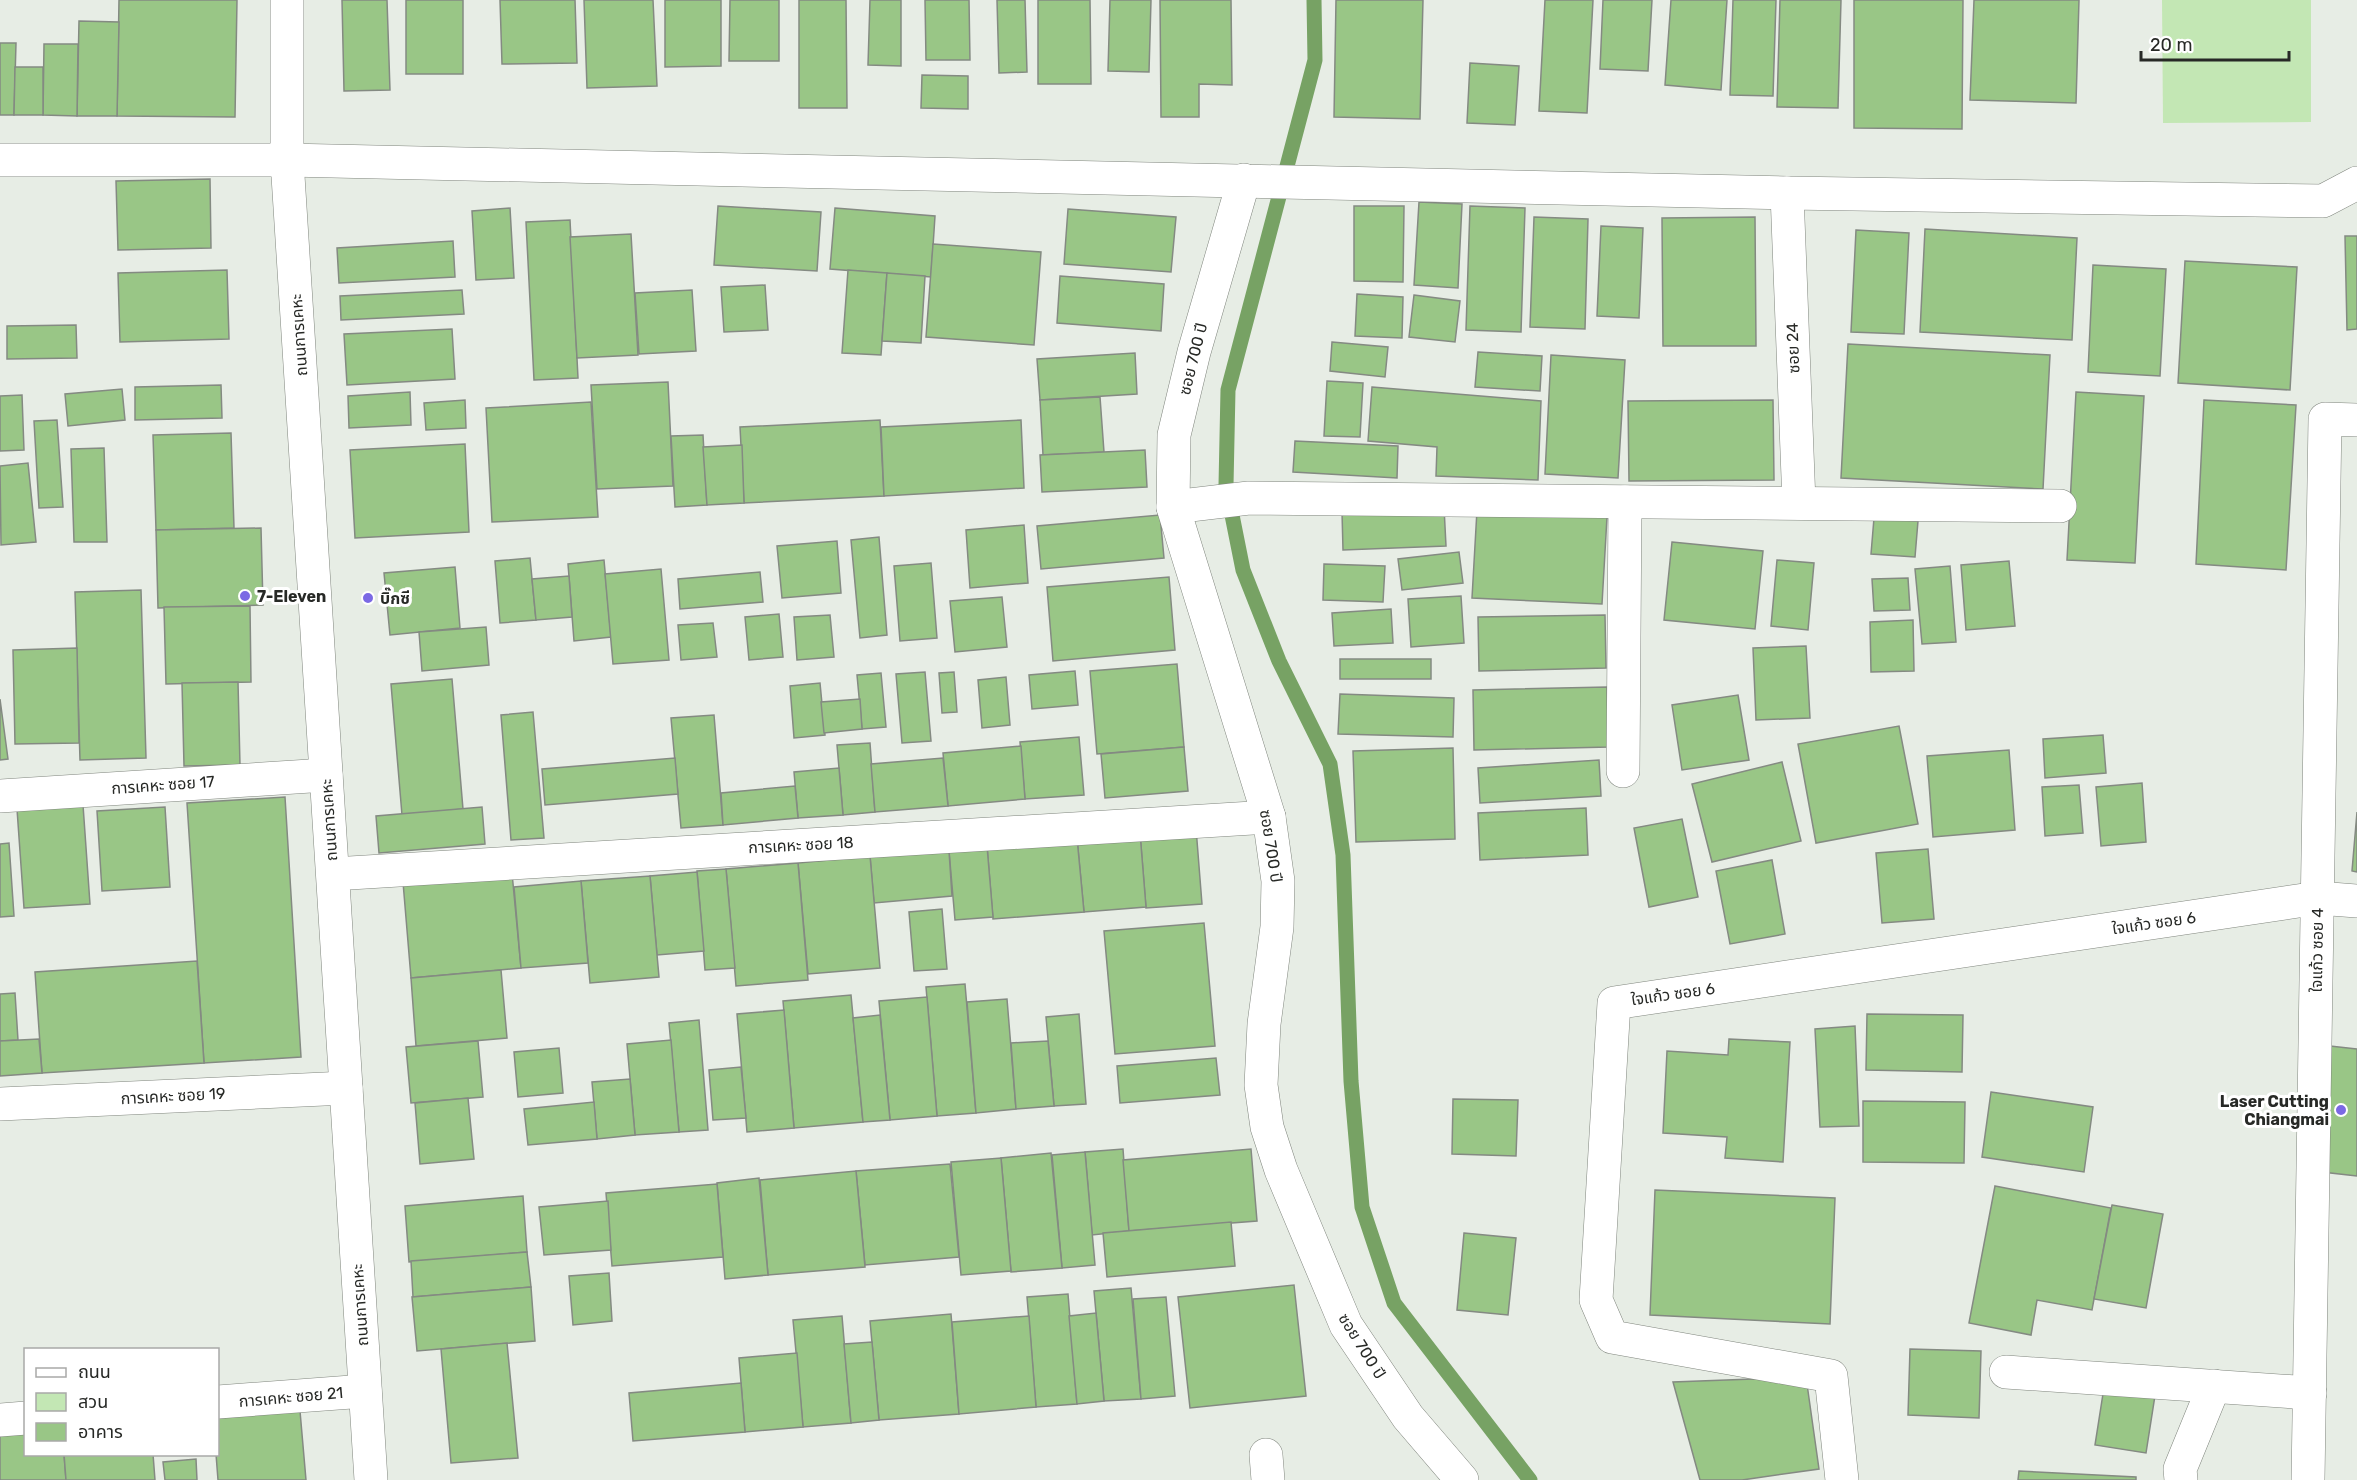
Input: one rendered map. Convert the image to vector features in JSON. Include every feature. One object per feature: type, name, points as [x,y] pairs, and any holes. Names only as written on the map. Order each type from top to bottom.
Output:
[{"type":"street","name":"ถนนการเคหะ","points":[[287,0],[287,160],[371,1480]]},
{"type":"street","points":[[0,160],[287,160],[1787,193],[2323,201],[2357,183]]},
{"type":"street","name":"ซอย 700 ปี","points":[[1244,180],[1194,352],[1174,435],[1173,507],[1269,817],[1278,881],[1277,927],[1264,1024],[1261,1085],[1267,1126],[1281,1170],[1346,1325],[1407,1417],[1462,1480]]},
{"type":"street","name":"ซอย 24","points":[[1787,193],[1799,503]]},
{"type":"street","name":"ใจแก้ว ซอย 4","points":[[2308,1480],[2325,419],[2357,420]]},
{"type":"street","points":[[1173,507],[1249,498],[2060,506]]},
{"type":"street","points":[[1623,771],[1625,502]]},
{"type":"street","name":"การเคหะ ซอย 17","points":[[0,796],[326,775]]},
{"type":"street","name":"การเคหะ ซอย 18","points":[[333,874],[1269,817]]},
{"type":"street","points":[[2318,898],[2357,902]]},
{"type":"street","name":"ใจแก้ว ซอย 6","points":[[1842,1480],[1831,1376],[1612,1337],[1596,1300],[1614,1003],[2318,898]]},
{"type":"street","name":"การเคหะ ซอย 19","points":[[0,1104],[346,1088]]},
{"type":"street","points":[[2006,1372],[2310,1393]]},
{"type":"street","points":[[2181,1480],[2180,1469],[2214,1386]]},
{"type":"street","name":"การเคหะ ซอย 21","points":[[219,1402],[365,1391]]},
{"type":"street","points":[[0,1420],[24,1418]]},
{"type":"green space","points":[[2162,0],[2311,0],[2311,122],[2163,123]]},
{"type":"building","points":[[119,0],[237,0],[235,117],[117,116]]},
{"type":"building","points":[[342,0],[387,0],[390,90],[344,91]]},
{"type":"building","points":[[406,0],[463,0],[463,74],[406,74]]},
{"type":"building","points":[[500,0],[575,0],[577,63],[502,64]]},
{"type":"building","points":[[584,0],[653,0],[657,86],[587,88]]},
{"type":"building","points":[[665,0],[721,0],[721,66],[665,67]]},
{"type":"building","points":[[730,0],[779,0],[779,61],[729,61]]},
{"type":"building","points":[[799,0],[846,0],[847,108],[799,108]]},
{"type":"building","points":[[870,0],[901,0],[901,66],[868,65]]},
{"type":"building","points":[[925,0],[969,0],[970,60],[926,60]]},
{"type":"building","points":[[997,0],[1025,0],[1027,72],[999,73]]},
{"type":"building","points":[[1038,0],[1090,0],[1091,84],[1038,84]]},
{"type":"building","points":[[1110,0],[1151,0],[1149,72],[1108,71]]},
{"type":"building","points":[[1160,0],[1231,0],[1232,85],[1199,84],[1199,117],[1161,117]]},
{"type":"building","points":[[1336,0],[1423,0],[1420,119],[1334,117]]},
{"type":"building","points":[[1545,0],[1593,0],[1587,113],[1539,111]]},
{"type":"building","points":[[1603,0],[1652,0],[1648,71],[1600,69]]},
{"type":"building","points":[[1671,0],[1727,0],[1721,90],[1665,85]]},
{"type":"building","points":[[1733,0],[1776,0],[1773,96],[1730,95]]},
{"type":"building","points":[[1780,0],[1841,0],[1838,108],[1777,107]]},
{"type":"building","points":[[1854,0],[1963,0],[1962,129],[1854,128]]},
{"type":"building","points":[[1974,0],[2079,0],[2076,103],[1970,100]]},
{"type":"building","points":[[79,21],[119,22],[117,116],[77,116]]},
{"type":"building","points":[[0,43],[16,43],[14,115],[0,115]]},
{"type":"building","points":[[44,44],[78,44],[77,116],[43,115]]},
{"type":"building","points":[[1470,63],[1519,66],[1515,125],[1467,123]]},
{"type":"building","points":[[15,67],[43,67],[43,115],[14,115]]},
{"type":"building","points":[[922,75],[968,76],[968,109],[921,108]]},
{"type":"building","points":[[210,179],[211,248],[118,250],[116,181]]},
{"type":"building","points":[[1419,202],[1462,204],[1458,288],[1414,285]]},
{"type":"building","points":[[718,206],[821,212],[817,271],[714,265]]},
{"type":"building","points":[[1354,206],[1404,206],[1403,282],[1354,281]]},
{"type":"building","points":[[1470,206],[1525,208],[1521,332],[1466,330]]},
{"type":"building","points":[[510,208],[514,278],[476,280],[472,211]]},
{"type":"building","points":[[835,208],[935,216],[931,277],[830,269]]},
{"type":"building","points":[[1068,209],[1176,217],[1171,272],[1064,264]]},
{"type":"building","points":[[1534,217],[1588,219],[1585,329],[1530,327]]},
{"type":"building","points":[[1755,217],[1756,346],[1663,346],[1662,218]]},
{"type":"building","points":[[570,220],[578,378],[534,380],[526,222]]},
{"type":"building","points":[[1601,226],[1643,228],[1639,318],[1597,316]]},
{"type":"building","points":[[1925,229],[2077,238],[2072,340],[1920,332]]},
{"type":"building","points":[[1856,230],[1909,233],[1904,334],[1851,332]]},
{"type":"building","points":[[631,234],[638,355],[577,358],[570,237]]},
{"type":"building","points":[[2345,236],[2357,236],[2357,329],[2347,330]]},
{"type":"building","points":[[453,241],[455,277],[339,283],[337,248]]},
{"type":"building","points":[[933,244],[1041,252],[1034,345],[926,337]]},
{"type":"building","points":[[2185,261],[2297,267],[2290,390],[2178,383]]},
{"type":"building","points":[[2093,265],[2166,269],[2160,376],[2088,372]]},
{"type":"building","points":[[227,270],[229,339],[120,342],[118,273]]},
{"type":"building","points":[[848,270],[887,273],[881,355],[842,353]]},
{"type":"building","points":[[887,273],[925,276],[921,343],[882,341]]},
{"type":"building","points":[[1060,276],[1164,284],[1161,331],[1057,323]]},
{"type":"building","points":[[765,285],[768,330],[724,332],[721,287]]},
{"type":"building","points":[[462,290],[464,314],[341,320],[340,296]]},
{"type":"building","points":[[692,290],[696,351],[639,354],[635,293]]},
{"type":"building","points":[[1357,294],[1403,297],[1402,338],[1355,336]]},
{"type":"building","points":[[1414,295],[1460,301],[1455,342],[1409,337]]},
{"type":"building","points":[[76,325],[77,358],[7,359],[7,326]]},
{"type":"building","points":[[452,329],[455,379],[347,385],[344,334]]},
{"type":"building","points":[[1332,342],[1388,347],[1385,377],[1330,371]]},
{"type":"building","points":[[1848,344],[2050,355],[2043,489],[1841,478]]},
{"type":"building","points":[[1478,352],[1542,356],[1540,391],[1475,387]]},
{"type":"building","points":[[1135,353],[1137,394],[1040,400],[1037,359]]},
{"type":"building","points":[[1551,355],[1625,360],[1618,478],[1545,474]]},
{"type":"building","points":[[1327,381],[1363,383],[1360,437],[1324,436]]},
{"type":"building","points":[[668,382],[673,486],[597,489],[591,385]]},
{"type":"building","points":[[221,385],[222,418],[135,420],[135,387]]},
{"type":"building","points":[[1372,387],[1541,401],[1538,480],[1436,476],[1437,447],[1368,441]]},
{"type":"building","points":[[122,389],[125,420],[68,426],[65,394]]},
{"type":"building","points":[[410,392],[411,425],[349,428],[348,396]]},
{"type":"building","points":[[2076,392],[2144,396],[2135,563],[2067,560]]},
{"type":"building","points":[[22,395],[24,450],[0,451],[0,396]]},
{"type":"building","points":[[1100,397],[1104,452],[1043,455],[1040,400]]},
{"type":"building","points":[[465,400],[466,428],[426,430],[424,403]]},
{"type":"building","points":[[1773,400],[1774,480],[1629,481],[1628,401]]},
{"type":"building","points":[[2204,400],[2296,405],[2286,570],[2196,564]]},
{"type":"building","points":[[591,402],[598,517],[492,522],[486,408]]},
{"type":"building","points":[[57,420],[63,507],[39,508],[34,421]]},
{"type":"building","points":[[880,420],[884,496],[744,503],[740,427]]},
{"type":"building","points":[[1021,420],[1024,488],[884,496],[881,427]]},
{"type":"building","points":[[231,433],[234,528],[156,530],[153,435]]},
{"type":"building","points":[[703,435],[707,505],[675,507],[671,436]]},
{"type":"building","points":[[1295,441],[1398,446],[1397,478],[1293,472]]},
{"type":"building","points":[[465,444],[469,532],[355,538],[350,450]]},
{"type":"building","points":[[742,445],[744,503],[707,505],[703,447]]},
{"type":"building","points":[[104,448],[107,542],[74,542],[71,449]]},
{"type":"building","points":[[1145,450],[1147,487],[1042,492],[1040,455]]},
{"type":"building","points":[[28,463],[36,542],[1,545],[0,466]]},
{"type":"building","points":[[1444,507],[1446,546],[1343,550],[1342,512]]},
{"type":"building","points":[[1477,510],[1607,517],[1602,604],[1472,598]]},
{"type":"building","points":[[1160,515],[1164,558],[1041,569],[1037,526]]},
{"type":"building","points":[[1874,518],[1918,521],[1915,557],[1871,554]]},
{"type":"building","points":[[1024,525],[1028,583],[970,588],[966,530]]},
{"type":"building","points":[[261,528],[263,605],[158,608],[156,530]]},
{"type":"building","points":[[879,537],[887,635],[860,638],[851,540]]},
{"type":"building","points":[[837,541],[841,593],[782,598],[777,546]]},
{"type":"building","points":[[1672,542],[1763,551],[1755,629],[1664,620]]},
{"type":"building","points":[[1459,552],[1463,583],[1402,590],[1398,559]]},
{"type":"building","points":[[530,558],[536,620],[500,623],[495,561]]},
{"type":"building","points":[[604,560],[611,637],[574,641],[568,564]]},
{"type":"building","points":[[1777,560],[1814,563],[1808,630],[1771,626]]},
{"type":"building","points":[[2009,561],[2015,626],[1966,630],[1961,565]]},
{"type":"building","points":[[931,563],[937,638],[900,641],[894,566]]},
{"type":"building","points":[[1324,564],[1385,566],[1383,602],[1323,600]]},
{"type":"building","points":[[1950,566],[1956,642],[1922,644],[1915,569]]},
{"type":"building","points":[[455,567],[460,628],[390,635],[384,573]]},
{"type":"building","points":[[661,569],[669,660],[613,664],[605,574]]},
{"type":"building","points":[[760,572],[763,602],[680,609],[678,579]]},
{"type":"building","points":[[569,576],[572,617],[536,620],[532,579]]},
{"type":"building","points":[[1169,577],[1175,650],[1053,661],[1047,587]]},
{"type":"building","points":[[1908,578],[1910,610],[1874,611],[1872,579]]},
{"type":"building","points":[[141,590],[146,758],[80,760],[75,592]]},
{"type":"building","points":[[1461,596],[1464,643],[1411,647],[1408,599]]},
{"type":"building","points":[[1002,597],[1007,647],[955,652],[950,601]]},
{"type":"building","points":[[250,606],[251,682],[166,684],[164,607]]},
{"type":"building","points":[[1391,609],[1393,643],[1334,646],[1332,613]]},
{"type":"building","points":[[779,614],[783,657],[749,660],[745,617]]},
{"type":"building","points":[[830,615],[834,657],[797,660],[794,617]]},
{"type":"building","points":[[1605,615],[1606,668],[1479,671],[1478,617]]},
{"type":"building","points":[[1913,620],[1914,671],[1871,672],[1870,622]]},
{"type":"building","points":[[713,623],[717,657],[681,660],[678,625]]},
{"type":"building","points":[[486,627],[489,665],[422,671],[419,632]]},
{"type":"building","points":[[1806,646],[1810,718],[1756,720],[1753,648]]},
{"type":"building","points":[[77,648],[79,743],[15,744],[13,650]]},
{"type":"building","points":[[1340,659],[1431,659],[1431,679],[1340,679]]},
{"type":"building","points":[[1177,664],[1184,747],[1097,754],[1090,671]]},
{"type":"building","points":[[1075,671],[1078,705],[1032,709],[1029,675]]},
{"type":"building","points":[[925,672],[931,741],[902,743],[896,674]]},
{"type":"building","points":[[954,672],[957,712],[942,713],[939,673]]},
{"type":"building","points":[[881,673],[886,727],[862,729],[857,675]]},
{"type":"building","points":[[1006,677],[1010,725],[982,728],[978,680]]},
{"type":"building","points":[[452,679],[463,809],[402,815],[391,684]]},
{"type":"building","points":[[238,682],[240,765],[184,766],[182,683]]},
{"type":"building","points":[[820,683],[825,735],[794,738],[790,686]]},
{"type":"building","points":[[1607,687],[1609,747],[1474,750],[1473,690]]},
{"type":"building","points":[[1340,694],[1454,698],[1453,737],[1338,734]]},
{"type":"building","points":[[1738,695],[1749,760],[1682,770],[1672,705]]},
{"type":"building","points":[[0,699],[8,759],[0,760]]},
{"type":"building","points":[[860,699],[862,729],[824,733],[821,702]]},
{"type":"building","points":[[533,712],[544,838],[511,840],[501,715]]},
{"type":"building","points":[[714,715],[723,825],[681,828],[671,718]]},
{"type":"building","points":[[1899,726],[1918,824],[1816,843],[1798,744]]},
{"type":"building","points":[[2103,735],[2106,773],[2045,778],[2043,739]]},
{"type":"building","points":[[1079,737],[1084,795],[1025,799],[1020,742]]},
{"type":"building","points":[[870,743],[875,812],[843,815],[837,745]]},
{"type":"building","points":[[1021,746],[1025,799],[948,806],[943,753]]},
{"type":"building","points":[[1184,747],[1188,791],[1105,798],[1101,754]]},
{"type":"building","points":[[1453,748],[1455,839],[1356,842],[1353,751]]},
{"type":"building","points":[[2009,750],[2015,830],[1933,837],[1927,756]]},
{"type":"building","points":[[675,758],[678,794],[545,805],[542,769]]},
{"type":"building","points":[[943,758],[948,806],[875,812],[871,764]]},
{"type":"building","points":[[1599,760],[1601,796],[1480,803],[1478,768]]},
{"type":"building","points":[[1782,762],[1801,841],[1712,862],[1692,784]]},
{"type":"building","points":[[839,768],[843,815],[798,818],[794,772]]},
{"type":"building","points":[[2142,783],[2146,842],[2101,846],[2096,787]]},
{"type":"building","points":[[2079,785],[2083,833],[2045,836],[2042,787]]},
{"type":"building","points":[[795,786],[798,818],[723,825],[721,793]]},
{"type":"building","points":[[285,797],[301,1057],[204,1063],[187,803]]},
{"type":"building","points":[[83,805],[90,904],[24,908],[17,809]]},
{"type":"building","points":[[165,807],[170,887],[102,891],[97,811]]},
{"type":"building","points":[[482,807],[485,844],[379,853],[376,816]]},
{"type":"building","points":[[1586,808],[1588,855],[1480,860],[1478,813]]},
{"type":"building","points":[[2357,812],[2357,872],[2352,871]]},
{"type":"building","points":[[1682,819],[1698,897],[1649,907],[1634,828]]},
{"type":"building","points":[[1196,828],[1202,904],[1146,908],[1140,833]]},
{"type":"building","points":[[1140,833],[1146,907],[1084,912],[1077,838]]},
{"type":"building","points":[[1077,838],[1084,912],[993,919],[987,846]]},
{"type":"building","points":[[9,843],[14,916],[0,917],[0,844]]},
{"type":"building","points":[[987,846],[993,917],[955,920],[949,851]]},
{"type":"building","points":[[1928,849],[1934,919],[1882,923],[1876,853]]},
{"type":"building","points":[[949,851],[952,896],[874,903],[870,856]]},
{"type":"building","points":[[870,856],[880,968],[808,974],[798,863]]},
{"type":"building","points":[[1772,860],[1785,934],[1730,944],[1716,871]]},
{"type":"building","points":[[798,863],[808,980],[736,986],[726,869]]},
{"type":"building","points":[[726,869],[735,968],[705,970],[697,871]]},
{"type":"building","points":[[697,872],[704,951],[657,955],[650,876]]},
{"type":"building","points":[[512,873],[521,968],[411,978],[403,882]]},
{"type":"building","points":[[650,876],[659,977],[590,983],[581,881]]},
{"type":"building","points":[[581,881],[588,963],[521,968],[514,887]]},
{"type":"building","points":[[942,909],[947,969],[914,971],[909,912]]},
{"type":"building","points":[[1204,923],[1215,1046],[1115,1054],[1104,931]]},
{"type":"building","points":[[197,961],[204,1063],[42,1073],[35,972]]},
{"type":"building","points":[[501,970],[507,1038],[416,1046],[411,978]]},
{"type":"building","points":[[965,984],[976,1113],[937,1116],[926,987]]},
{"type":"building","points":[[15,993],[18,1040],[0,1041],[0,994]]},
{"type":"building","points":[[851,995],[863,1122],[794,1128],[783,1001]]},
{"type":"building","points":[[927,997],[937,1116],[890,1120],[879,1001]]},
{"type":"building","points":[[1007,999],[1016,1109],[976,1113],[967,1002]]},
{"type":"building","points":[[784,1010],[794,1128],[747,1132],[737,1014]]},
{"type":"building","points":[[1079,1014],[1086,1104],[1054,1106],[1046,1017]]},
{"type":"building","points":[[1867,1014],[1963,1015],[1962,1072],[1866,1070]]},
{"type":"building","points":[[880,1015],[890,1120],[863,1122],[853,1018]]},
{"type":"building","points":[[699,1020],[708,1130],[679,1132],[669,1023]]},
{"type":"building","points":[[1855,1026],[1859,1126],[1820,1127],[1815,1029]]},
{"type":"building","points":[[39,1039],[42,1073],[0,1076],[0,1041]]},
{"type":"building","points":[[1729,1039],[1790,1042],[1783,1162],[1725,1158],[1727,1137],[1663,1133],[1667,1051],[1728,1055]]},
{"type":"building","points":[[671,1040],[679,1132],[635,1135],[627,1044]]},
{"type":"building","points":[[478,1041],[483,1097],[411,1103],[406,1047]]},
{"type":"building","points":[[1048,1041],[1054,1106],[1016,1109],[1011,1043]]},
{"type":"building","name":"Laser Cutting Chiangmai","points":[[2330,1046],[2357,1049],[2357,1176],[2322,1172]]},
{"type":"building","points":[[559,1048],[563,1093],[518,1097],[514,1052]]},
{"type":"building","points":[[1216,1058],[1220,1095],[1120,1103],[1117,1066]]},
{"type":"building","points":[[741,1067],[746,1118],[713,1120],[709,1070]]},
{"type":"building","points":[[630,1079],[635,1135],[597,1139],[592,1082]]},
{"type":"building","points":[[1991,1092],[2093,1107],[2084,1172],[1982,1157]]},
{"type":"building","points":[[468,1098],[474,1159],[420,1164],[415,1103]]},
{"type":"building","points":[[1453,1099],[1518,1100],[1516,1156],[1452,1154]]},
{"type":"building","points":[[1863,1101],[1965,1102],[1964,1163],[1863,1162]]},
{"type":"building","points":[[594,1102],[597,1139],[528,1145],[524,1109]]},
{"type":"building","points":[[1123,1149],[1129,1231],[1092,1235],[1085,1152]]},
{"type":"building","points":[[1251,1149],[1257,1221],[1129,1231],[1123,1160]]},
{"type":"building","points":[[1085,1152],[1095,1265],[1062,1268],[1052,1155]]},
{"type":"building","points":[[1051,1153],[1062,1268],[1011,1272],[1001,1158]]},
{"type":"building","points":[[1001,1158],[1011,1271],[961,1275],[951,1162]]},
{"type":"building","points":[[950,1164],[959,1257],[865,1265],[856,1171]]},
{"type":"building","points":[[856,1171],[865,1267],[768,1275],[760,1180]]},
{"type":"building","points":[[759,1178],[768,1275],[725,1279],[717,1183]]},
{"type":"building","points":[[717,1184],[723,1257],[612,1266],[606,1193]]},
{"type":"building","points":[[1995,1186],[2111,1208],[2092,1310],[2037,1300],[2031,1335],[1969,1323]]},
{"type":"building","points":[[1655,1190],[1835,1198],[1830,1324],[1650,1315]]},
{"type":"building","points":[[523,1196],[527,1252],[409,1262],[405,1206]]},
{"type":"building","points":[[608,1201],[611,1250],[544,1255],[539,1207]]},
{"type":"building","points":[[2112,1205],[2163,1214],[2146,1308],[2094,1299]]},
{"type":"building","points":[[1231,1222],[1235,1266],[1107,1277],[1103,1233]]},
{"type":"building","points":[[1464,1233],[1516,1238],[1508,1315],[1457,1310]]},
{"type":"building","points":[[527,1252],[531,1287],[413,1297],[411,1261]]},
{"type":"building","points":[[609,1273],[612,1321],[573,1325],[569,1276]]},
{"type":"building","points":[[1294,1285],[1306,1396],[1190,1408],[1178,1297]]},
{"type":"building","points":[[531,1287],[535,1341],[417,1351],[412,1297]]},
{"type":"building","points":[[1131,1288],[1141,1399],[1104,1401],[1094,1291]]},
{"type":"building","points":[[1068,1294],[1077,1404],[1036,1407],[1027,1297]]},
{"type":"building","points":[[1166,1297],[1175,1396],[1141,1399],[1133,1299]]},
{"type":"building","points":[[1096,1313],[1104,1401],[1077,1404],[1069,1316]]},
{"type":"building","points":[[951,1314],[959,1414],[879,1420],[870,1321]]},
{"type":"building","points":[[842,1316],[851,1423],[803,1427],[793,1320]]},
{"type":"building","points":[[1029,1316],[1036,1407],[959,1414],[952,1322]]},
{"type":"building","points":[[872,1342],[879,1420],[851,1423],[844,1344]]},
{"type":"building","points":[[507,1343],[518,1458],[451,1463],[441,1349]]},
{"type":"building","points":[[1910,1349],[1981,1351],[1979,1418],[1908,1415]]},
{"type":"building","points":[[797,1353],[803,1427],[745,1432],[739,1358]]},
{"type":"building","points":[[1806,1377],[1819,1469],[1742,1480],[1700,1480],[1673,1382]]},
{"type":"building","points":[[2105,1381],[2156,1389],[2146,1453],[2095,1445]]},
{"type":"building","points":[[741,1383],[745,1432],[633,1441],[629,1393]]},
{"type":"building","points":[[300,1411],[306,1480],[218,1480],[216,1456],[219,1456],[219,1418]]},
{"type":"building","points":[[24,1432],[24,1456],[64,1456],[66,1480],[0,1480],[0,1435]]},
{"type":"building","points":[[64,1456],[153,1456],[155,1480],[66,1480]]},
{"type":"building","points":[[196,1459],[197,1480],[165,1480],[163,1462]]},
{"type":"building","points":[[2019,1471],[2136,1477],[2136,1480],[2018,1480]]},
{"type":"waterway","points":[[1314,0],[1315,60],[1228,390],[1226,485],[1243,570],[1279,661],[1330,764],[1343,855],[1351,1081],[1362,1207],[1394,1303],[1530,1480]]},
{"type":"place","name":"7-Eleven","points":[[245,596]]},
{"type":"place","name":"บิ๊กซี","points":[[368,598]]},
{"type":"place","name":"Laser Cutting Chiangmai","points":[[2341,1110]]}]
